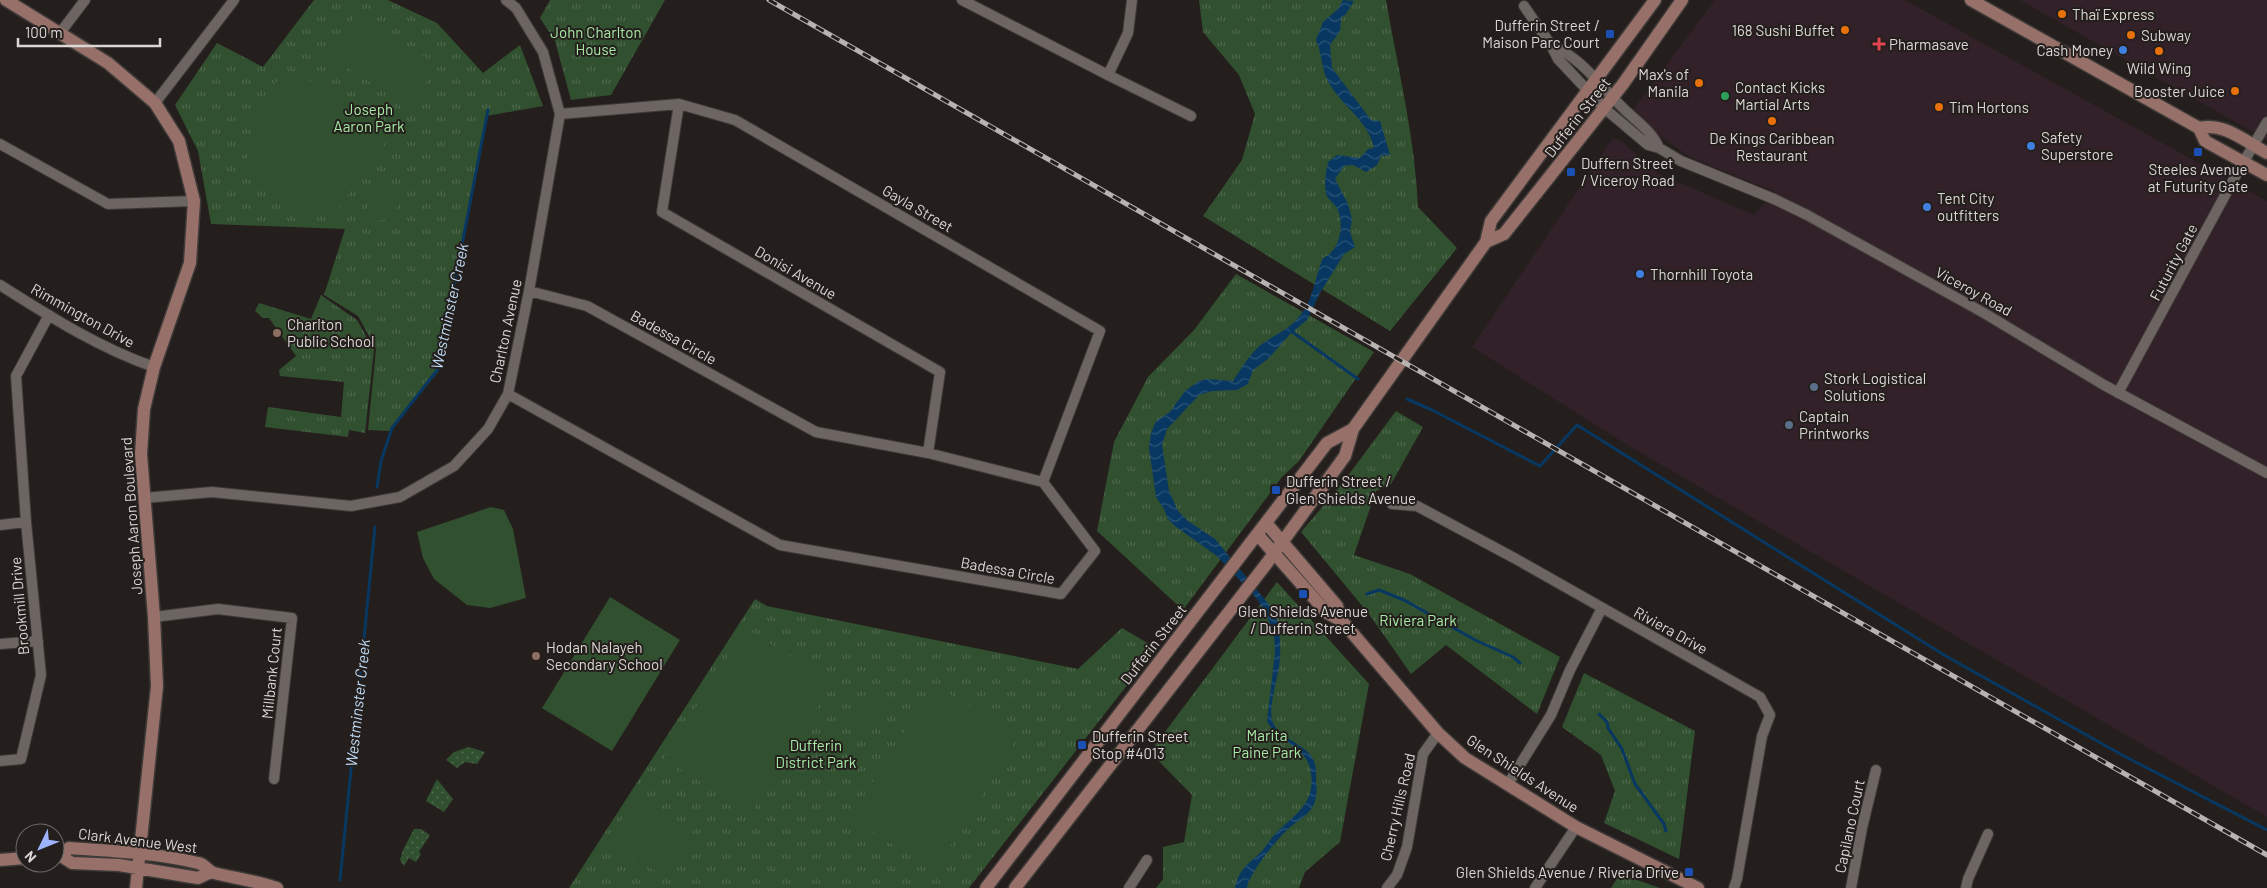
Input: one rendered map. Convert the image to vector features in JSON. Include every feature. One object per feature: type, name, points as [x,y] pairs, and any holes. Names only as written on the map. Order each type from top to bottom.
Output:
[{"type":"main road","name":"Joseph Aaron Boulevard","points":[[6,0],[108,63],[154,103],[179,141],[194,201],[190,264],[154,367],[144,409],[141,454],[154,617],[157,686],[136,888]]},
{"type":"main road","name":"Dufferin Street","points":[[1015,888],[1224,616],[1264,567],[1345,456],[1353,429],[1486,242],[1492,221],[1655,0]]},
{"type":"main road","name":"Dufferin Street","points":[[1486,242],[1504,234],[1613,97],[1682,0]]},
{"type":"main road","points":[[1971,0],[2199,128],[2205,141],[2267,175]]},
{"type":"main road","points":[[2199,128],[2208,126],[2221,128],[2267,153]]},
{"type":"main road","name":"Dufferin Street","points":[[986,888],[1327,443],[1353,429]]},
{"type":"main road","name":"Glen Shields Avenue","points":[[1266,523],[1337,606],[1342,621]]},
{"type":"main road","name":"Glen Shields Avenue","points":[[1258,534],[1327,613],[1342,621],[1438,733],[1465,758],[1576,827],[1698,888]]},
{"type":"main road","name":"Clark Avenue West","points":[[65,851],[69,848],[140,854],[201,863],[211,872],[254,880],[277,888]]},
{"type":"main road","points":[[0,860],[15,859]]},
{"type":"main road","name":"Clark Avenue West","points":[[65,860],[72,863],[139,868],[198,878],[211,872]]},
{"type":"street","points":[[60,33],[86,0]]},
{"type":"street","points":[[154,103],[234,0]]},
{"type":"street","name":"Charlton Avenue","points":[[144,498],[212,492],[351,506],[400,497],[454,466],[488,428],[508,394],[529,291],[560,114],[543,52],[516,8],[506,0]]},
{"type":"street","points":[[962,0],[1191,116]]},
{"type":"street","points":[[1108,75],[1128,33],[1132,0]]},
{"type":"street","name":"Viceroy Road","points":[[1524,6],[1558,59],[1604,108],[1648,145],[1660,148],[1681,161],[1774,199],[1807,215],[1984,313],[2118,393],[2267,472]]},
{"type":"street","name":"Viceroy Road","points":[[1551,46],[1565,51],[1597,80],[1655,138],[1660,148]]},
{"type":"street","name":"Gayla Street","points":[[560,114],[679,104],[735,120],[1100,331],[1043,482]]},
{"type":"street","name":"Donisi Avenue","points":[[679,104],[662,212],[940,372],[928,453]]},
{"type":"street","name":"Futurity Gate","points":[[2118,393],[2267,122]]},
{"type":"street","points":[[0,144],[108,204],[194,201]]},
{"type":"street","name":"Rimmington Drive","points":[[0,285],[117,354],[154,367]]},
{"type":"street","name":"Badessa Circle","points":[[508,394],[780,545],[1061,594],[1095,551],[1043,482],[928,453],[816,432],[587,306],[529,291]]},
{"type":"street","name":"Brookmill Drive","points":[[0,761],[21,760],[41,675],[26,522],[16,376],[48,315]]},
{"type":"street","name":"Riviera Drive","points":[[1392,504],[1417,506],[1516,559],[1760,697],[1770,714],[1762,736],[1738,879],[1734,888]]},
{"type":"street","points":[[0,524],[26,522]]},
{"type":"street","points":[[1508,784],[1551,715],[1570,670],[1602,608]]},
{"type":"street","name":"Millbank Court","points":[[154,617],[218,609],[292,618],[274,779]]},
{"type":"street","points":[[0,644],[38,641]]},
{"type":"street","name":"Cherry Hills Road","points":[[1387,888],[1397,875],[1407,847],[1423,754],[1438,733]]},
{"type":"street","name":"Capilano Court","points":[[1851,888],[1862,828],[1876,770]]},
{"type":"street","points":[[1535,888],[1576,827]]},
{"type":"street","points":[[1966,888],[1968,879],[1988,834]]},
{"type":"street","points":[[1129,888],[1147,860]]},
{"type":"shaded area","points":[[1715,0],[1905,0],[2267,201],[2267,817],[1629,446],[1472,347],[1612,139],[1620,140],[1659,174],[1754,215],[1775,192],[1690,157],[1655,133],[1633,110]]},
{"type":"shaded area","points":[[2020,0],[2267,0],[2267,140]]},
{"type":"green space","name":"Joseph Aaron Park","points":[[314,0],[388,0],[437,23],[483,73],[520,45],[543,106],[486,116],[438,372],[389,431],[368,430],[376,349],[358,316],[324,295],[345,229],[211,224],[198,151],[175,105],[217,43],[263,67]]},
{"type":"green space","name":"John Charlton House","points":[[550,0],[665,0],[611,95],[571,100],[555,41],[540,18]]},
{"type":"green space","points":[[1199,0],[1386,0],[1410,129],[1418,207],[1457,248],[1390,331],[1203,216],[1242,160],[1255,114],[1239,75],[1203,32]]},
{"type":"green space","points":[[356,14],[437,65],[410,107],[329,57]]},
{"type":"green space","points":[[297,73],[392,133],[331,219],[277,201],[259,184],[248,158],[260,101],[280,78]]},
{"type":"green space","points":[[387,186],[394,190],[399,204],[389,219],[375,221],[368,214],[368,205],[378,189]]},
{"type":"green space","points":[[1236,274],[1374,352],[1299,461],[1282,477],[1183,610],[1097,531],[1114,442],[1148,377],[1194,330]]},
{"type":"green space","points":[[321,295],[357,320],[374,350],[365,433],[349,430],[348,437],[265,427],[268,407],[341,417],[344,382],[280,376],[279,370],[296,356],[269,318],[263,318],[255,311],[259,303],[311,319]]},
{"type":"green space","name":"Riviera Park","points":[[1396,411],[1423,427],[1391,484],[1376,491],[1354,555],[1410,574],[1560,657],[1537,714],[1446,645],[1411,674],[1369,614],[1301,532],[1341,485]]},
{"type":"green space","points":[[491,507],[504,510],[513,529],[526,598],[490,608],[467,605],[434,579],[423,558],[417,532]]},
{"type":"green space","name":"Marita Paine Park","points":[[1277,582],[1369,684],[1340,842],[1305,872],[1299,888],[1156,888],[1163,879],[1163,847],[1184,842],[1192,795],[1150,752]]},
{"type":"green space","points":[[610,597],[680,640],[612,751],[542,708]]},
{"type":"green space","name":"Dufferin District Park","points":[[755,599],[767,606],[1078,669],[1122,628],[1156,648],[969,888],[569,888]]},
{"type":"green space","points":[[745,628],[832,683],[751,813],[664,759]]},
{"type":"green space","points":[[1584,673],[1695,731],[1679,859],[1604,823],[1615,791],[1601,755],[1562,727]]},
{"type":"green space","points":[[934,684],[1018,737],[935,871],[850,818]]},
{"type":"green space","points":[[863,695],[882,706],[863,737],[844,726]]},
{"type":"green space","points":[[469,747],[485,752],[477,764],[465,762],[457,768],[446,760],[454,752]]},
{"type":"green space","points":[[437,779],[453,799],[444,812],[426,801]]},
{"type":"green space","points":[[635,797],[693,831],[666,877],[608,843]]},
{"type":"green space","points":[[414,829],[421,829],[430,835],[419,852],[421,854],[416,862],[409,858],[404,866],[400,860]]},
{"type":"green space","points":[[1620,874],[1660,888],[1611,888]]},
{"type":"water","points":[[1343,0],[1354,1],[1346,14],[1341,18],[1340,31],[1330,45],[1332,68],[1371,120],[1380,121],[1390,155],[1381,156],[1377,165],[1366,172],[1353,165],[1344,166],[1335,179],[1348,204],[1352,219],[1350,232],[1355,247],[1344,254],[1320,293],[1307,320],[1290,334],[1269,358],[1253,370],[1248,384],[1237,390],[1212,391],[1199,395],[1167,429],[1162,445],[1169,491],[1178,511],[1188,521],[1215,539],[1275,612],[1278,622],[1280,651],[1271,713],[1272,720],[1279,731],[1309,753],[1316,767],[1316,793],[1312,808],[1276,841],[1253,874],[1247,888],[1235,888],[1243,869],[1260,853],[1275,834],[1297,814],[1308,799],[1312,780],[1310,768],[1302,754],[1271,728],[1267,721],[1275,652],[1274,635],[1267,616],[1257,599],[1217,556],[1168,519],[1156,497],[1149,448],[1151,433],[1156,421],[1170,412],[1185,391],[1199,381],[1207,379],[1233,381],[1246,361],[1258,348],[1297,319],[1306,307],[1312,293],[1323,258],[1329,255],[1337,244],[1341,222],[1337,208],[1326,193],[1325,181],[1328,162],[1337,155],[1360,158],[1368,149],[1374,148],[1367,130],[1328,82],[1316,40],[1323,22],[1338,9]]},
{"type":"waterway","name":"Westminster Creek","points":[[377,487],[381,461],[392,428],[438,369],[488,110]]},
{"type":"waterway","points":[[1291,331],[1358,379]]},
{"type":"waterway","points":[[1407,399],[1540,466],[1577,425],[1944,655],[2124,756],[2267,830]]},
{"type":"waterway","name":"Westminster Creek","points":[[340,880],[375,527]]},
{"type":"waterway","points":[[1367,594],[1379,590],[1404,600],[1475,640],[1513,657],[1520,663]]},
{"type":"waterway","points":[[1275,626],[1295,632],[1305,629]]},
{"type":"waterway","points":[[1599,714],[1607,722],[1608,728],[1622,749],[1635,784],[1664,824],[1666,831]]},
{"type":"railway","points":[[769,0],[2267,855]]},
{"type":"place","name":"Thaï Express","points":[[2062,14]]},
{"type":"place","name":"168 Sushi Buffet","points":[[1845,30]]},
{"type":"place","name":"Dufferin Street / Maison Parc Court","points":[[1610,34]]},
{"type":"place","name":"Subway","points":[[2131,35]]},
{"type":"place","name":"Pharmasave","points":[[1879,44]]},
{"type":"place","name":"Cash Money","points":[[2123,50]]},
{"type":"place","name":"Wild Wing","points":[[2159,51]]},
{"type":"place","name":"Max's of Manila","points":[[1699,83]]},
{"type":"place","name":"Booster Juice","points":[[2235,91]]},
{"type":"place","name":"Contact Kicks Martial Arts","points":[[1725,96]]},
{"type":"place","name":"Tim Hortons","points":[[1939,107]]},
{"type":"place","name":"De Kings Caribbean Restaurant","points":[[1772,121]]},
{"type":"place","name":"Safety Superstore","points":[[2031,146]]},
{"type":"place","name":"Steeles Avenue at Futurity Gate","points":[[2198,152]]},
{"type":"place","name":"Duffern Street / Viceroy Road","points":[[1571,172]]},
{"type":"place","name":"Tent City outfitters","points":[[1927,207]]},
{"type":"place","name":"Thornhill Toyota","points":[[1640,274]]},
{"type":"place","name":"Charlton Public School","points":[[277,333]]},
{"type":"place","name":"Stork Logistical Solutions","points":[[1814,387]]},
{"type":"place","name":"Captain Printworks","points":[[1789,425]]},
{"type":"place","name":"Dufferin Street / Glen Shields Avenue","points":[[1276,490]]},
{"type":"place","name":"Glen Shields Avenue / Dufferin Street","points":[[1303,594]]},
{"type":"place","name":"Hodan Nalayeh Secondary School","points":[[536,656]]},
{"type":"place","name":"Dufferin Street Stop #4013","points":[[1082,745]]},
{"type":"place","name":"Glen Shields Avenue / Riveria Drive","points":[[1689,872]]}]
